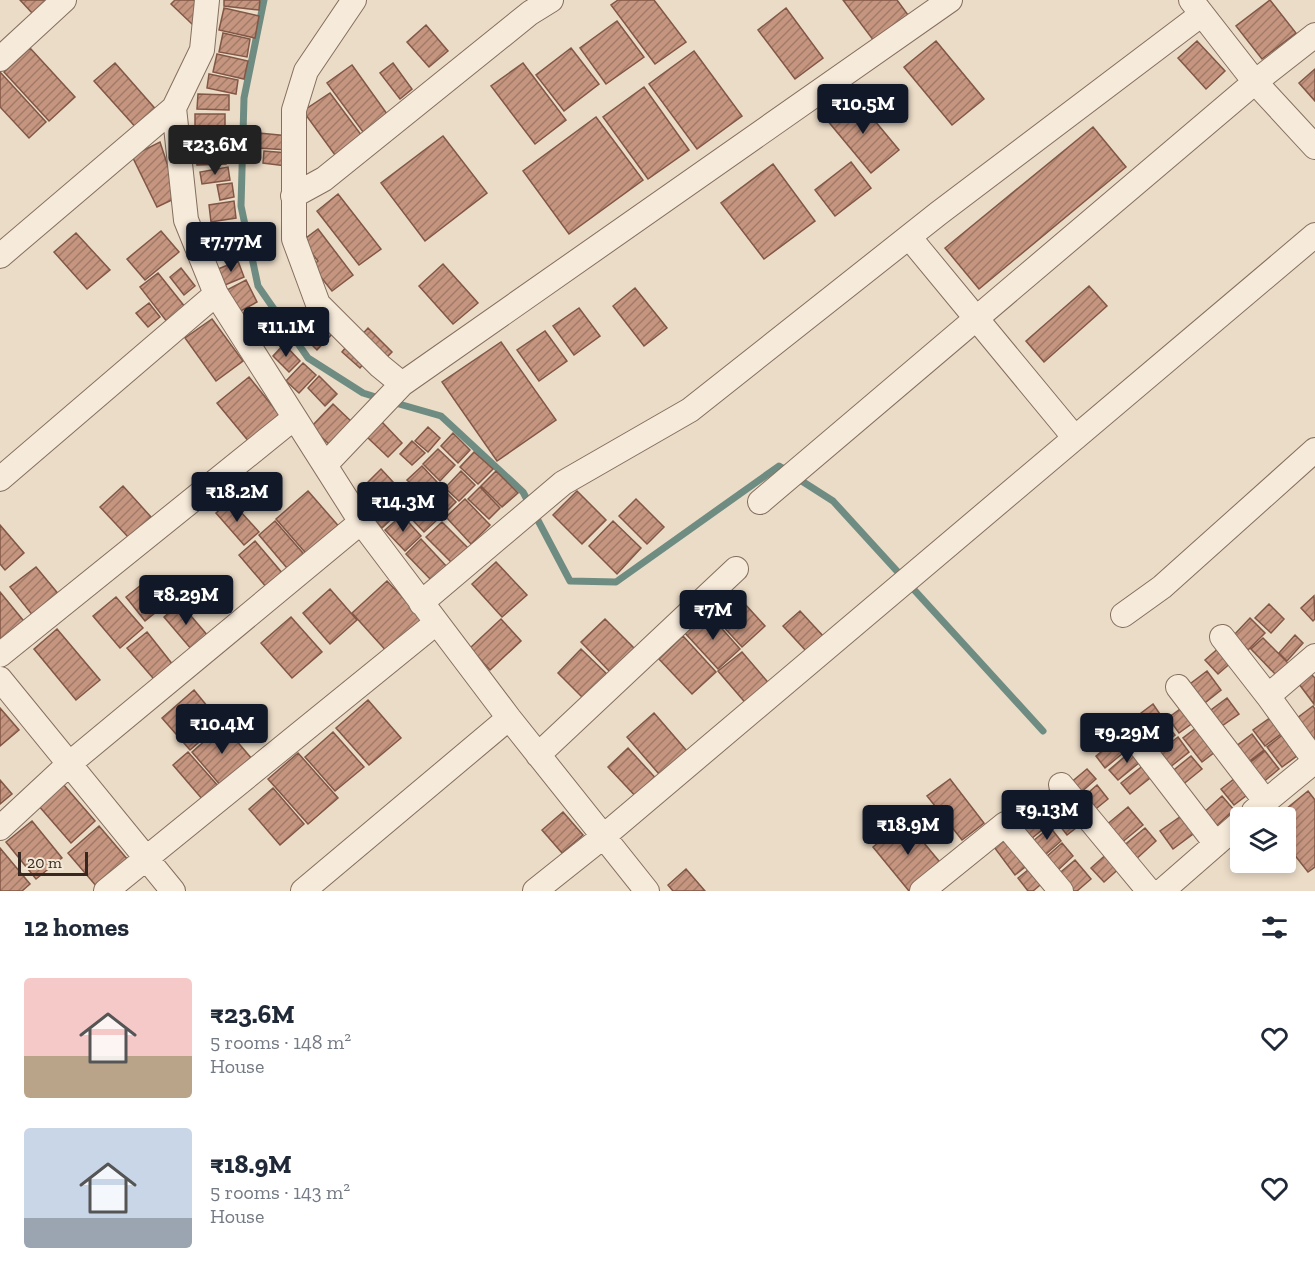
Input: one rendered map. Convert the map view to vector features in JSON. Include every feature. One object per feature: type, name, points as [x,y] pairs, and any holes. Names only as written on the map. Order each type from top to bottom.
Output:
[{"type":"street","points":[[0,59],[64,0]]},
{"type":"street","points":[[0,256],[174,108],[202,50],[207,0]]},
{"type":"street","points":[[354,0],[306,71],[294,110],[294,239],[318,304],[400,386]]},
{"type":"street","points":[[293,196],[324,179],[530,13],[551,0]]},
{"type":"street","points":[[325,465],[400,386],[950,0]]},
{"type":"street","points":[[421,603],[563,483],[690,410],[1196,7],[1255,82],[1315,147]]},
{"type":"street","points":[[760,502],[1255,82],[1315,35]]},
{"type":"street","points":[[174,108],[186,220],[216,294],[361,522],[509,718],[647,891]]},
{"type":"street","points":[[535,891],[604,836],[1315,235]]},
{"type":"street","points":[[909,237],[1075,438]]},
{"type":"street","points":[[0,479],[216,294]]},
{"type":"street","points":[[0,656],[294,418]]},
{"type":"street","points":[[1123,615],[1162,587],[1315,450]]},
{"type":"street","points":[[0,828],[69,764],[361,522]]},
{"type":"street","points":[[538,754],[736,569]]},
{"type":"street","points":[[106,891],[436,622]]},
{"type":"street","points":[[1222,637],[1315,761],[1260,807]]},
{"type":"street","points":[[1268,696],[1315,656]]},
{"type":"street","points":[[0,679],[173,891]]},
{"type":"street","points":[[1178,687],[1266,802]]},
{"type":"street","points":[[303,891],[509,718]]},
{"type":"street","points":[[1129,731],[1216,844]]},
{"type":"street","points":[[1061,785],[1149,891]]},
{"type":"street","points":[[922,891],[1005,824],[1061,891]]},
{"type":"street","points":[[1162,891],[1230,832]]},
{"type":"building","points":[[20,0],[47,0],[33,14]]},
{"type":"building","points":[[175,0],[194,0],[203,12],[193,25],[171,4]]},
{"type":"building","points":[[224,0],[260,0],[259,10],[224,6]]},
{"type":"building","points":[[618,0],[654,0],[686,42],[655,64],[611,5]]},
{"type":"building","points":[[843,0],[897,0],[911,19],[877,45]]},
{"type":"building","points":[[1270,0],[1296,33],[1262,59],[1236,26]]},
{"type":"building","points":[[224,8],[259,16],[255,38],[219,30]]},
{"type":"building","points":[[786,8],[823,58],[795,79],[758,30]]},
{"type":"building","points":[[617,21],[644,57],[606,84],[580,48]]},
{"type":"building","points":[[426,25],[448,51],[429,67],[407,42]]},
{"type":"building","points":[[223,33],[250,39],[247,57],[219,52]]},
{"type":"building","points":[[936,41],[984,99],[952,125],[904,67]]},
{"type":"building","points":[[1197,41],[1225,71],[1206,89],[1178,58]]},
{"type":"building","points":[[30,48],[75,97],[49,121],[4,72]]},
{"type":"building","points":[[571,48],[599,84],[564,111],[536,75]]},
{"type":"building","points":[[694,51],[742,116],[697,149],[649,84]]},
{"type":"building","points":[[217,54],[248,61],[244,79],[213,72]]},
{"type":"building","points":[[115,63],[159,113],[139,131],[94,81]]},
{"type":"building","points":[[393,63],[412,89],[400,99],[380,73]]},
{"type":"building","points":[[523,63],[566,120],[535,144],[491,86]]},
{"type":"building","points":[[352,65],[390,118],[366,136],[327,83]]},
{"type":"building","points":[[1315,69],[1315,101],[1299,83]]},
{"type":"building","points":[[0,72],[46,122],[29,138],[0,107]]},
{"type":"building","points":[[209,74],[238,80],[236,94],[207,88]]},
{"type":"building","points":[[644,87],[689,150],[648,179],[603,117]]},
{"type":"building","points":[[330,93],[362,136],[335,155],[303,111]]},
{"type":"building","points":[[198,94],[229,95],[229,110],[197,109]]},
{"type":"building","points":[[855,97],[899,150],[871,173],[827,120]]},
{"type":"building","points":[[195,114],[225,114],[225,127],[195,127]]},
{"type":"building","points":[[596,117],[643,180],[569,234],[523,171]]},
{"type":"building","points":[[1093,127],[1126,167],[979,289],[945,248]]},
{"type":"building","points":[[224,128],[225,144],[195,146],[194,130]]},
{"type":"building","points":[[259,133],[289,136],[288,150],[258,148]]},
{"type":"building","points":[[443,136],[487,193],[425,241],[381,183]]},
{"type":"building","points":[[160,142],[178,197],[157,207],[132,156]]},
{"type":"building","points":[[225,147],[226,164],[197,165],[195,149]]},
{"type":"building","points":[[264,151],[288,153],[286,166],[263,163]]},
{"type":"building","points":[[851,162],[871,188],[835,216],[815,190]]},
{"type":"building","points":[[773,164],[815,221],[764,259],[721,203]]},
{"type":"building","points":[[228,167],[230,180],[202,184],[200,172]]},
{"type":"building","points":[[232,183],[234,197],[220,200],[217,185]]},
{"type":"building","points":[[338,194],[381,249],[359,265],[317,211]]},
{"type":"building","points":[[234,201],[236,218],[211,222],[209,205]]},
{"type":"building","points":[[234,229],[241,255],[226,259],[219,233]]},
{"type":"building","points":[[318,229],[353,275],[332,291],[312,266],[318,261],[302,241]]},
{"type":"building","points":[[161,231],[179,252],[145,280],[127,259]]},
{"type":"building","points":[[76,233],[110,270],[87,289],[54,252]]},
{"type":"building","points":[[238,261],[244,277],[225,285],[218,269]]},
{"type":"building","points":[[443,264],[478,303],[453,324],[419,286]]},
{"type":"building","points":[[181,268],[195,286],[184,295],[170,277]]},
{"type":"building","points":[[158,273],[189,312],[171,327],[140,287]]},
{"type":"building","points":[[246,280],[257,302],[235,314],[223,292]]},
{"type":"building","points":[[1089,286],[1107,306],[1044,362],[1026,341]]},
{"type":"building","points":[[635,288],[667,328],[644,346],[613,306]]},
{"type":"building","points":[[149,303],[160,317],[148,327],[136,313]]},
{"type":"building","points":[[579,308],[600,336],[574,355],[553,326]]},
{"type":"building","points":[[212,319],[243,361],[216,381],[185,338]]},
{"type":"building","points":[[321,320],[334,332],[317,350],[304,337]]},
{"type":"building","points":[[368,328],[392,352],[381,363],[357,340]]},
{"type":"building","points":[[545,331],[567,361],[539,381],[517,350]]},
{"type":"building","points":[[351,341],[369,357],[360,368],[342,352]]},
{"type":"building","points":[[501,342],[556,420],[497,461],[442,382]]},
{"type":"building","points":[[284,344],[300,361],[289,372],[273,356]]},
{"type":"building","points":[[303,363],[316,375],[299,393],[286,381]]},
{"type":"building","points":[[319,376],[337,394],[325,406],[308,388]]},
{"type":"building","points":[[249,377],[282,418],[250,443],[217,403]]},
{"type":"building","points":[[333,404],[355,425],[333,448],[311,427]]},
{"type":"building","points":[[382,422],[402,443],[388,457],[367,437]]},
{"type":"building","points":[[428,427],[440,438],[428,452],[415,441]]},
{"type":"building","points":[[453,433],[470,450],[458,463],[441,446]]},
{"type":"building","points":[[412,441],[425,453],[412,465],[400,454]]},
{"type":"building","points":[[438,449],[455,465],[440,481],[423,464]]},
{"type":"building","points":[[474,452],[493,469],[478,484],[460,467]]},
{"type":"building","points":[[422,466],[437,482],[423,496],[407,480]]},
{"type":"building","points":[[381,469],[394,483],[381,496],[368,482]]},
{"type":"building","points":[[461,471],[475,485],[459,501],[445,488]]},
{"type":"building","points":[[496,471],[518,493],[502,507],[481,486]]},
{"type":"building","points":[[123,486],[151,517],[129,538],[100,507]]},
{"type":"building","points":[[440,486],[456,502],[443,515],[426,499]]},
{"type":"building","points":[[480,487],[500,508],[489,519],[468,499]]},
{"type":"building","points":[[308,491],[342,530],[310,558],[276,519]]},
{"type":"building","points":[[577,491],[606,520],[582,544],[553,515]]},
{"type":"building","points":[[384,495],[400,511],[382,528],[366,511]]},
{"type":"building","points":[[419,498],[438,519],[424,532],[404,511]]},
{"type":"building","points":[[465,499],[490,525],[471,544],[446,517]]},
{"type":"building","points":[[636,499],[664,527],[647,544],[619,516]]},
{"type":"building","points":[[230,500],[259,532],[244,545],[216,513]]},
{"type":"building","points":[[402,515],[421,536],[405,551],[385,530]]},
{"type":"building","points":[[275,521],[309,560],[292,574],[259,535]]},
{"type":"building","points":[[613,521],[641,548],[617,574],[589,546]]},
{"type":"building","points":[[442,522],[469,549],[453,564],[426,537]]},
{"type":"building","points":[[0,525],[24,553],[5,570],[0,564]]},
{"type":"building","points":[[421,539],[448,568],[433,582],[406,554]]},
{"type":"building","points":[[255,541],[283,574],[267,588],[239,555]]},
{"type":"building","points":[[496,562],[527,595],[502,617],[472,584]]},
{"type":"building","points":[[36,567],[60,596],[34,617],[10,587]]},
{"type":"building","points":[[151,577],[170,601],[145,621],[126,597]]},
{"type":"building","points":[[387,581],[425,621],[389,654],[352,613]]},
{"type":"building","points":[[330,589],[357,620],[330,644],[303,613]]},
{"type":"building","points":[[733,591],[765,626],[742,647],[710,612]]},
{"type":"building","points":[[0,592],[27,625],[0,647]]},
{"type":"building","points":[[1314,596],[1315,619],[1313,621],[1301,608]]},
{"type":"building","points":[[116,597],[143,628],[120,648],[93,616]]},
{"type":"building","points":[[180,603],[208,636],[192,650],[164,617]]},
{"type":"building","points":[[1269,604],[1284,619],[1271,633],[1255,618]]},
{"type":"building","points":[[800,611],[824,637],[807,652],[783,626]]},
{"type":"building","points":[[708,613],[740,649],[718,669],[685,633]]},
{"type":"building","points":[[291,617],[322,652],[292,678],[261,643]]},
{"type":"building","points":[[1250,618],[1265,633],[1248,650],[1234,635]]},
{"type":"building","points":[[501,619],[521,641],[490,670],[470,648]]},
{"type":"building","points":[[605,619],[635,649],[610,672],[581,642]]},
{"type":"building","points":[[57,629],[100,680],[76,700],[34,649]]},
{"type":"building","points":[[147,632],[177,670],[159,685],[127,648]]},
{"type":"building","points":[[1295,635],[1303,643],[1287,661],[1279,653]]},
{"type":"building","points":[[683,636],[716,672],[692,694],[659,659]]},
{"type":"building","points":[[1263,638],[1289,664],[1277,676],[1251,649]]},
{"type":"building","points":[[1221,646],[1233,661],[1218,674],[1205,660]]},
{"type":"building","points":[[581,649],[611,678],[587,702],[558,673]]},
{"type":"building","points":[[742,652],[772,687],[749,707],[718,671]]},
{"type":"building","points":[[1207,671],[1221,690],[1201,706],[1186,687]]},
{"type":"building","points":[[1311,674],[1315,678],[1314,704],[1299,684]]},
{"type":"building","points":[[194,690],[221,723],[190,750],[162,718]]},
{"type":"building","points":[[1227,698],[1239,714],[1219,728],[1207,713]]},
{"type":"building","points":[[368,700],[401,738],[369,765],[336,728]]},
{"type":"building","points":[[1153,704],[1164,720],[1143,735],[1132,720]]},
{"type":"building","points":[[1187,704],[1198,719],[1179,733],[1168,718]]},
{"type":"building","points":[[1313,706],[1315,709],[1315,744],[1293,721]]},
{"type":"building","points":[[0,708],[19,730],[0,746]]},
{"type":"building","points":[[654,713],[692,757],[665,781],[627,737]]},
{"type":"building","points":[[1274,715],[1285,731],[1265,746],[1253,730]]},
{"type":"building","points":[[1165,722],[1175,735],[1156,750],[1146,737]]},
{"type":"building","points":[[1201,724],[1220,748],[1202,762],[1183,738]]},
{"type":"building","points":[[223,725],[252,759],[221,786],[192,752]]},
{"type":"building","points":[[333,732],[364,767],[335,791],[305,757]]},
{"type":"building","points":[[1125,732],[1134,744],[1105,768],[1096,756]]},
{"type":"building","points":[[1285,733],[1301,753],[1282,767],[1267,747]]},
{"type":"building","points":[[1252,734],[1264,750],[1247,763],[1235,747]]},
{"type":"building","points":[[1178,737],[1189,752],[1169,768],[1158,753]]},
{"type":"building","points":[[1136,747],[1145,758],[1118,780],[1109,770]]},
{"type":"building","points":[[628,748],[661,784],[641,802],[608,767]]},
{"type":"building","points":[[1265,751],[1279,769],[1262,783],[1248,764]]},
{"type":"building","points":[[188,752],[219,787],[203,800],[173,765]]},
{"type":"building","points":[[298,753],[338,798],[308,824],[268,779]]},
{"type":"building","points":[[1191,756],[1202,769],[1181,786],[1170,773]]},
{"type":"building","points":[[1145,764],[1154,775],[1130,794],[1121,783]]},
{"type":"building","points":[[1087,769],[1096,779],[1078,795],[1069,784]]},
{"type":"building","points":[[1239,775],[1251,792],[1234,805],[1221,789]]},
{"type":"building","points":[[950,779],[984,823],[962,840],[927,796]]},
{"type":"building","points":[[0,780],[12,794],[0,804]]},
{"type":"building","points":[[63,784],[95,821],[71,843],[38,805]]},
{"type":"building","points":[[1097,785],[1108,799],[1092,812],[1081,799]]},
{"type":"building","points":[[273,788],[304,824],[280,845],[249,809]]},
{"type":"building","points":[[1308,791],[1315,800],[1315,867],[1308,872],[1296,857],[1296,807],[1288,807]]},
{"type":"building","points":[[1056,793],[1067,806],[1053,819],[1042,806]]},
{"type":"building","points":[[1222,796],[1231,807],[1230,814],[1213,829],[1201,815]]},
{"type":"building","points":[[1128,807],[1143,825],[1120,844],[1105,826]]},
{"type":"building","points":[[1070,810],[1081,824],[1067,835],[1056,821]]},
{"type":"building","points":[[1037,811],[1048,825],[1031,839],[1019,824]]},
{"type":"building","points":[[563,812],[583,835],[562,853],[542,830]]},
{"type":"building","points":[[1184,814],[1197,831],[1173,849],[1160,831]]},
{"type":"building","points":[[905,820],[943,866],[913,891],[909,891],[873,847]]},
{"type":"building","points":[[32,821],[62,858],[36,879],[6,842]]},
{"type":"building","points":[[99,826],[128,860],[97,887],[68,853]]},
{"type":"building","points":[[1050,827],[1061,841],[1045,855],[1033,841]]},
{"type":"building","points":[[1145,828],[1156,841],[1134,861],[1122,847]]},
{"type":"building","points":[[1009,835],[1030,863],[1015,875],[994,847]]},
{"type":"building","points":[[1062,843],[1073,856],[1057,871],[1045,858]]},
{"type":"building","points":[[0,848],[30,884],[22,891],[0,891]]},
{"type":"building","points":[[1109,852],[1122,866],[1104,882],[1091,868]]},
{"type":"building","points":[[1075,860],[1091,879],[1077,891],[1068,891],[1056,876]]},
{"type":"building","points":[[1034,865],[1046,880],[1033,891],[1028,891],[1018,878]]},
{"type":"building","points":[[686,869],[705,891],[673,891],[668,885]]},
{"type":"waterway","points":[[264,0],[244,98],[241,206],[258,286],[308,358],[363,393],[382,399]]},
{"type":"waterway","points":[[392,402],[441,416],[523,492],[570,581],[616,582],[779,466],[788,471]]},
{"type":"waterway","points":[[797,478],[833,501],[1043,731]]}]
